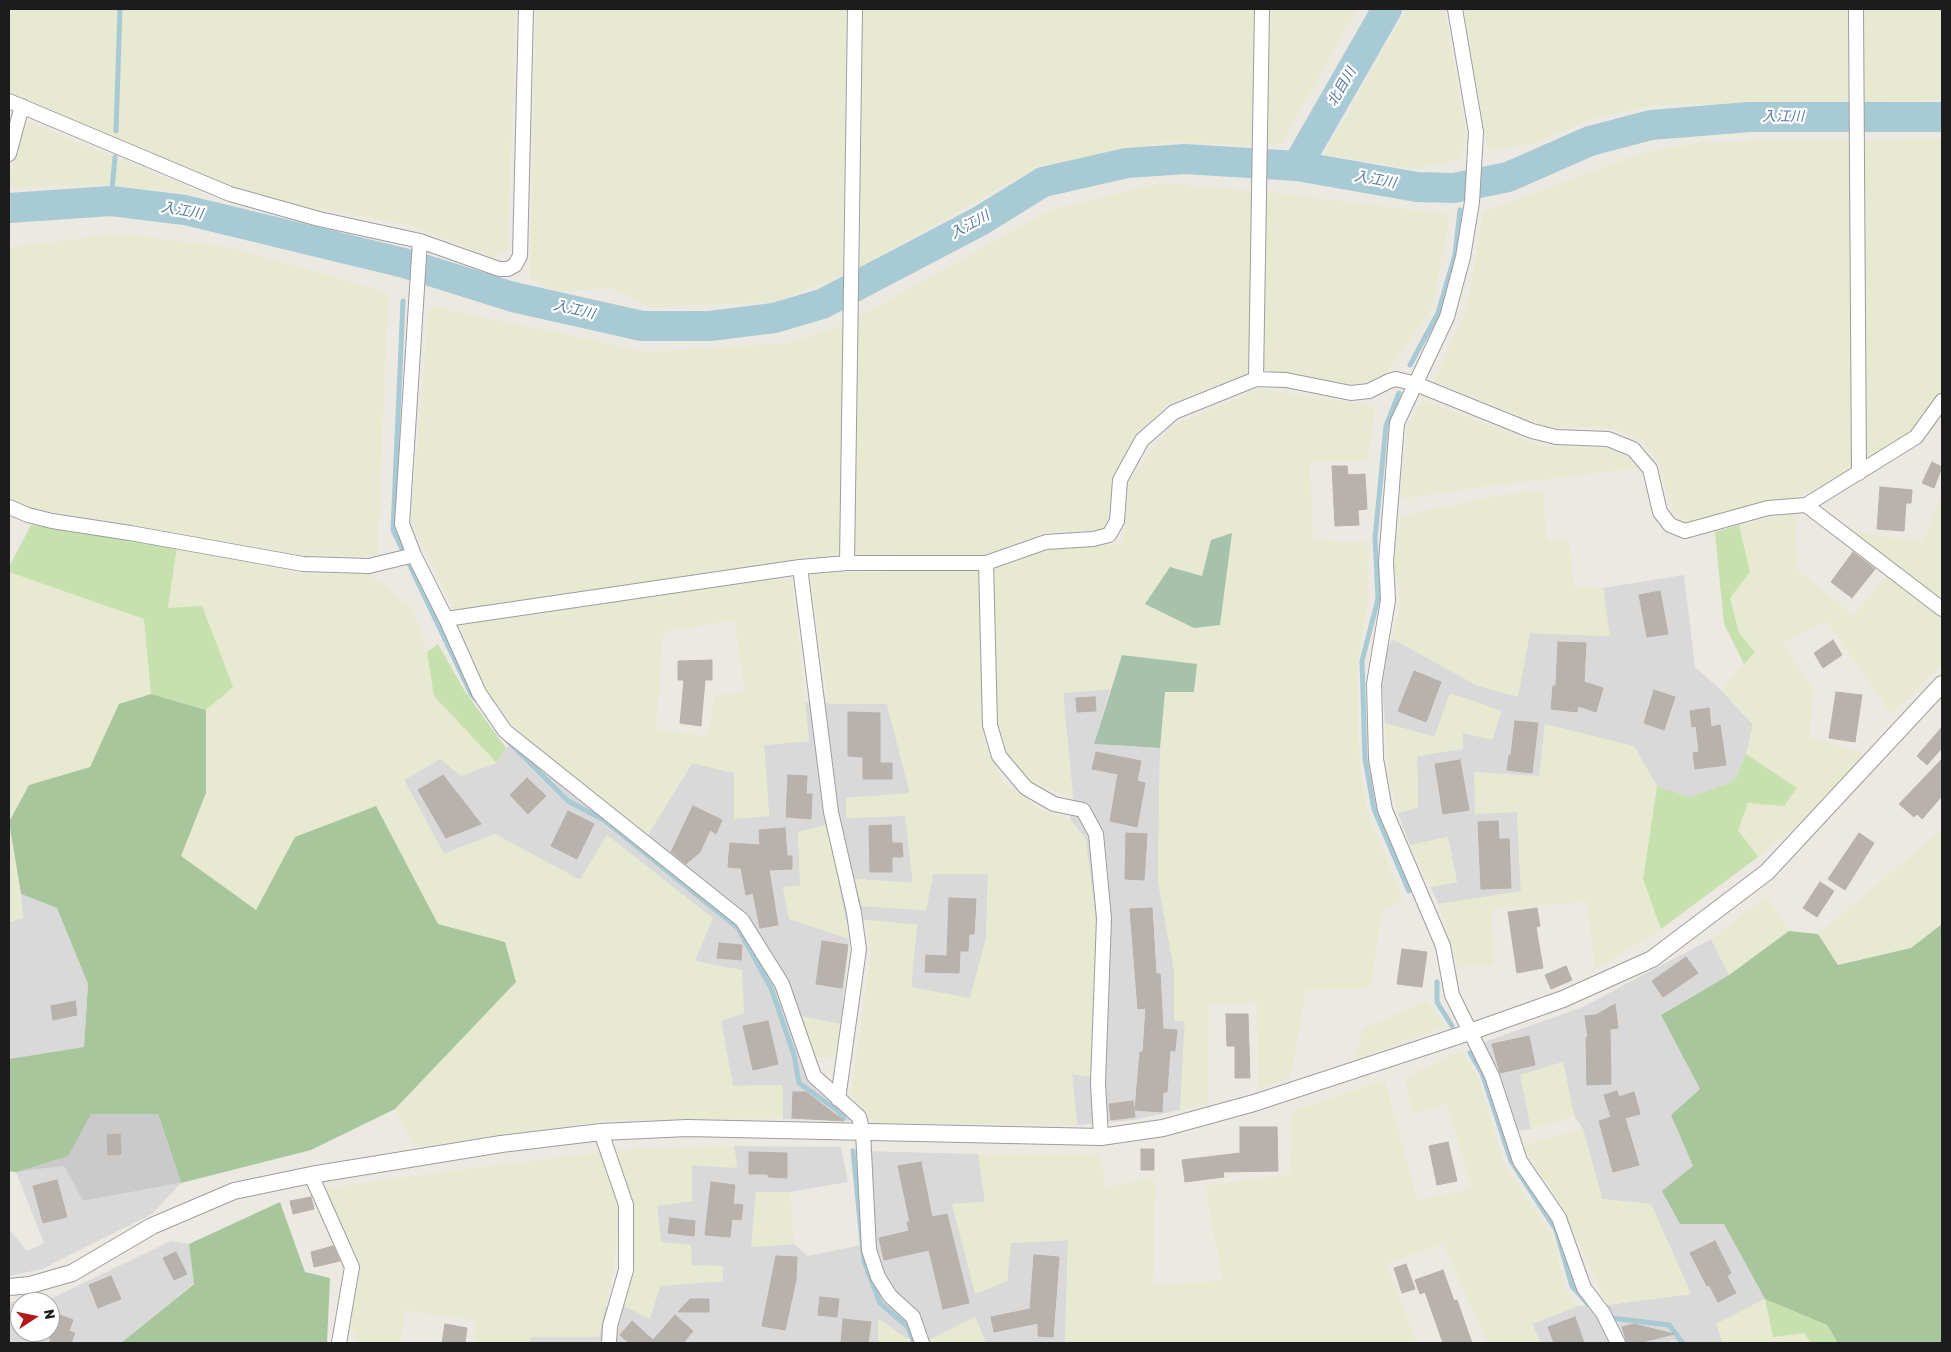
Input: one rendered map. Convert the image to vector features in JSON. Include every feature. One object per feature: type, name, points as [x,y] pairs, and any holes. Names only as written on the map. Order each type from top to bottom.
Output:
[{"type":"street","points":[[9,101],[230,194],[499,269],[508,269],[515,265],[520,256],[526,9]]},
{"type":"street","points":[[847,563],[855,9]]},
{"type":"street","points":[[1256,379],[1262,9]]},
{"type":"street","points":[[1455,9],[1476,132],[1472,202],[1463,257],[1447,317],[1397,423],[1386,562],[1388,600],[1374,684],[1376,759],[1385,810],[1443,946],[1452,995],[1492,1076],[1520,1161],[1559,1218],[1584,1288],[1603,1313],[1618,1343]]},
{"type":"street","points":[[1856,9],[1859,473]]},
{"type":"street","points":[[9,154],[22,106]]},
{"type":"street","points":[[420,246],[402,524],[414,555],[480,693],[505,731],[742,920],[782,984],[814,1076],[859,1118],[863,1132],[869,1250],[878,1277],[890,1296],[913,1318],[922,1343]]},
{"type":"street","points":[[446,619],[800,567],[847,563],[986,563],[1046,542],[1094,539],[1109,535],[1117,522],[1120,480],[1142,440],[1174,412],[1256,379],[1286,380],[1351,394],[1370,391],[1396,379],[1416,384],[1532,432],[1556,437],[1608,439],[1633,449],[1650,468],[1660,512],[1670,525],[1684,530],[1768,508],[1806,505],[1916,437],[1942,400]]},
{"type":"street","points":[[1806,505],[1942,608]]},
{"type":"street","points":[[9,506],[28,515],[52,521],[304,564],[369,566],[414,555]]},
{"type":"street","points":[[986,563],[990,725],[999,756],[1026,788],[1054,804],[1083,810],[1096,834],[1104,918],[1098,1082],[1101,1137]]},
{"type":"street","points":[[800,567],[831,812],[854,913],[859,949],[838,1099]]},
{"type":"street","points":[[9,1287],[30,1285],[72,1273],[152,1226],[234,1191],[312,1175],[501,1144],[601,1132],[687,1128],[1101,1137],[1163,1128],[1254,1104],[1563,999],[1652,959],[1767,872],[1942,684]]},
{"type":"street","points":[[601,1132],[626,1206],[626,1270],[610,1326],[609,1343]]},
{"type":"street","points":[[312,1175],[352,1267],[339,1343]]},
{"type":"shaded area","points":[[1684,575],[1695,667],[1721,690],[1753,725],[1746,754],[1734,781],[1690,797],[1657,786],[1633,746],[1539,777],[1474,772],[1517,812],[1521,892],[1439,904],[1430,887],[1457,882],[1448,837],[1410,845],[1398,813],[1418,807],[1417,756],[1463,749],[1463,733],[1502,712],[1434,737],[1385,723],[1380,661],[1393,639],[1478,686],[1530,633],[1609,636],[1603,588]]},
{"type":"shaded area","points":[[1110,689],[1094,744],[1160,748],[1158,881],[1174,969],[1174,1020],[1185,1020],[1180,1110],[1133,1120],[1077,1125],[1072,1074],[1091,1077],[1086,839],[1070,819],[1073,797],[1063,693]]},
{"type":"shaded area","points":[[805,702],[887,704],[910,794],[847,798],[847,818],[905,815],[913,883],[855,879],[862,906],[926,910],[933,874],[988,874],[986,939],[970,999],[911,987],[917,925],[866,920],[846,922],[827,825],[798,832],[801,886],[783,887],[789,919],[849,939],[841,1024],[800,1017],[815,1057],[816,1090],[853,1121],[783,1119],[783,1085],[733,1086],[721,1021],[695,962],[607,835],[580,880],[495,834],[444,854],[404,780],[440,759],[497,763],[506,748],[523,735],[648,835],[692,763],[734,773],[769,816],[764,745],[809,741]]},
{"type":"shaded area","points":[[21,894],[57,908],[88,984],[84,1047],[9,1059],[9,922],[23,918]]},
{"type":"shaded area","points":[[1711,939],[1729,975],[1661,1015],[1700,1089],[1671,1115],[1693,1166],[1681,1224],[1724,1223],[1765,1299],[1716,1324],[1723,1343],[1676,1343],[1674,1340],[1666,1343],[1541,1343],[1532,1324],[1578,1306],[1607,1305],[1691,1294],[1651,1204],[1602,1199],[1583,1129],[1574,1116],[1563,1062],[1521,1075],[1531,1129],[1516,1131],[1484,1042],[1583,1007]]},
{"type":"shaded area","points":[[152,1097],[181,1183],[83,1201],[64,1166],[16,1172],[9,1171],[9,1113]]},
{"type":"shaded area","points":[[734,1146],[841,1147],[848,1182],[790,1192],[756,1192],[752,1247],[794,1244],[808,1256],[866,1244],[860,1151],[978,1154],[985,1202],[953,1204],[1007,1281],[1011,1243],[1068,1240],[1065,1343],[986,1343],[975,1317],[929,1340],[906,1338],[879,1319],[878,1343],[528,1343],[530,1337],[599,1337],[605,1307],[624,1306],[650,1318],[660,1286],[723,1281],[692,1265],[661,1242],[657,1206],[692,1165],[737,1167]]},
{"type":"shaded area","points":[[64,1166],[83,1201],[181,1183],[152,1214],[42,1269],[9,1276],[9,1229],[27,1251],[44,1243],[16,1172]]},
{"type":"shaded area","points":[[171,1241],[189,1244],[194,1283],[121,1343],[9,1343],[9,1302],[10,1342],[60,1342],[60,1294]]},
{"type":"green space","points":[[9,9],[516,9],[507,251],[491,257],[409,225],[260,198],[9,92]]},
{"type":"green space","points":[[536,9],[847,9],[842,275],[775,302],[649,307],[614,288],[558,291],[530,279]]},
{"type":"green space","points":[[863,9],[1255,9],[1252,145],[1165,142],[1040,165],[860,267]]},
{"type":"green space","points":[[1271,9],[1357,9],[1281,145],[1266,145]]},
{"type":"green space","points":[[1407,9],[1444,9],[1465,128],[1462,159],[1417,169],[1324,155]]},
{"type":"green space","points":[[1463,9],[1850,9],[1849,102],[1654,105],[1592,119],[1535,143],[1488,151]]},
{"type":"green space","points":[[1864,9],[1942,9],[1942,100],[1864,102]]},
{"type":"green space","points":[[26,121],[204,194],[106,185],[9,187],[9,180]]},
{"type":"green space","points":[[1942,139],[1942,392],[1911,437],[1802,495],[1687,523],[1672,510],[1660,465],[1644,442],[1612,428],[1544,426],[1434,381],[1467,308],[1483,212],[1646,152],[1705,142]]},
{"type":"green space","points":[[1163,183],[1253,191],[1249,373],[1168,404],[1137,433],[1113,476],[1106,529],[1043,533],[980,557],[854,554],[857,318],[1050,210]]},
{"type":"green space","points":[[1266,192],[1450,215],[1431,310],[1384,375],[1354,385],[1263,370]]},
{"type":"green space","points":[[121,234],[233,248],[388,293],[377,556],[301,555],[31,508],[9,498],[9,247]]},
{"type":"green space","points":[[429,306],[648,352],[789,343],[843,325],[840,553],[454,610],[411,521]]},
{"type":"green space","points":[[1262,389],[1375,407],[1368,460],[1310,462],[1313,541],[1367,542],[1368,604],[1357,664],[1359,761],[1367,812],[1403,900],[1382,910],[1370,988],[1306,990],[1290,1079],[1258,1088],[1257,1002],[1209,1004],[1208,1104],[1180,1110],[1185,1021],[1174,1021],[1174,969],[1158,881],[1160,748],[1165,691],[1122,655],[1110,689],[1063,693],[1073,797],[1034,785],[1007,755],[998,728],[994,567],[1046,549],[1123,544],[1130,480],[1171,426]]},
{"type":"green space","points":[[1423,400],[1542,446],[1613,448],[1640,468],[1494,485],[1400,499],[1408,426]]},
{"type":"green space","points":[[1543,491],[1547,541],[1569,541],[1574,587],[1603,588],[1610,636],[1530,633],[1518,697],[1478,686],[1393,639],[1401,601],[1394,566],[1401,516],[1503,495]]},
{"type":"green space","points":[[1942,494],[1942,600],[1848,531],[1923,542]]},
{"type":"green space","points":[[1795,513],[1797,570],[1854,616],[1886,575],[1942,618],[1942,665],[1891,714],[1827,621],[1782,643],[1813,688],[1809,737],[1864,754],[1799,824],[1758,857],[1738,830],[1748,803],[1784,806],[1797,788],[1746,754],[1753,725],[1721,690],[1755,652],[1739,633],[1730,598],[1750,572],[1739,525]]},
{"type":"green space","points":[[31,525],[177,547],[168,608],[202,606],[233,687],[206,710],[151,694],[144,619],[9,572],[9,567]]},
{"type":"green space","points":[[1739,525],[1750,572],[1730,598],[1739,633],[1755,652],[1744,664],[1724,624],[1715,532]]},
{"type":"green space","points":[[1232,533],[1220,625],[1194,628],[1145,604],[1170,567],[1202,576],[1211,540]]},
{"type":"green space","points":[[177,547],[304,574],[369,574],[412,608],[427,652],[434,695],[497,763],[461,776],[440,759],[404,780],[444,854],[495,834],[580,880],[607,835],[713,918],[695,961],[742,970],[744,1013],[721,1021],[733,1086],[783,1085],[783,1119],[609,1120],[414,1147],[395,1109],[516,982],[505,942],[438,924],[376,806],[295,837],[256,910],[180,856],[206,793],[206,710],[233,687],[168,608]]},
{"type":"green space","points":[[980,569],[983,737],[1002,781],[1042,811],[1070,819],[1086,839],[1096,922],[1092,1077],[1072,1074],[1077,1125],[875,1123],[851,1095],[871,956],[866,920],[917,925],[911,987],[970,998],[986,939],[988,874],[933,874],[926,910],[862,906],[854,879],[913,883],[905,816],[846,818],[846,798],[910,793],[887,704],[829,704],[810,573]]},
{"type":"green space","points":[[9,572],[144,619],[151,694],[119,704],[90,767],[29,785],[9,822]]},
{"type":"green space","points":[[792,579],[809,741],[764,745],[769,816],[734,819],[734,773],[692,763],[648,835],[523,735],[491,701],[460,626],[733,584]],"holes":[[[735,620],[745,693],[715,695],[707,737],[656,729],[663,632]]]},
{"type":"green space","points":[[438,644],[464,690],[506,748],[497,763],[434,696],[427,652]]},
{"type":"green space","points":[[1122,655],[1197,664],[1194,692],[1165,692],[1160,748],[1094,744]]},
{"type":"green space","points":[[1450,693],[1502,711],[1492,740],[1463,733],[1463,749],[1417,756],[1418,807],[1398,813],[1389,777],[1385,723],[1434,737]]},
{"type":"green space","points":[[151,694],[206,710],[206,793],[181,856],[256,910],[295,837],[376,806],[438,924],[505,942],[516,982],[395,1109],[311,1150],[181,1183],[158,1114],[91,1114],[68,1156],[16,1172],[9,1171],[9,1059],[84,1047],[88,984],[57,908],[21,894],[9,822],[29,785],[90,767],[119,704]]},
{"type":"green space","points":[[1545,724],[1634,746],[1657,786],[1643,879],[1661,929],[1595,969],[1587,902],[1492,909],[1493,965],[1458,967],[1439,904],[1521,891],[1517,812],[1475,814],[1474,772],[1539,776]]},
{"type":"green space","points":[[1746,754],[1797,788],[1784,806],[1748,803],[1738,830],[1758,857],[1661,929],[1643,879],[1657,786],[1690,797],[1734,781]]},
{"type":"green space","points":[[9,822],[23,918],[9,922]]},
{"type":"green space","points":[[827,825],[849,939],[789,919],[783,887],[800,886],[798,832]]},
{"type":"green space","points":[[1942,830],[1942,924],[1911,948],[1838,965],[1818,934]]},
{"type":"green space","points":[[1448,837],[1457,882],[1430,887],[1410,845]]},
{"type":"green space","points":[[1767,896],[1789,931],[1729,975],[1711,939]]},
{"type":"green space","points":[[1942,924],[1942,1343],[1838,1343],[1827,1325],[1765,1299],[1724,1224],[1680,1224],[1662,1191],[1693,1166],[1671,1115],[1700,1089],[1661,1015],[1729,975],[1789,931],[1818,934],[1838,965],[1911,948]]},
{"type":"green space","points":[[1427,1001],[1445,1027],[1355,1059],[1363,1029]]},
{"type":"green space","points":[[800,1016],[841,1024],[834,1058],[815,1057]]},
{"type":"green space","points":[[1461,1051],[1477,1075],[1505,1166],[1554,1237],[1564,1288],[1578,1306],[1532,1324],[1541,1343],[1488,1343],[1443,1244],[1386,1263],[1417,1343],[1065,1343],[1068,1240],[1011,1243],[1007,1281],[975,1294],[952,1204],[985,1202],[978,1154],[1099,1154],[1106,1187],[1155,1177],[1153,1286],[1223,1280],[1205,1186],[1290,1174],[1292,1111],[1385,1080],[1417,1200],[1472,1189],[1447,1104],[1412,1114],[1405,1077]]},
{"type":"green space","points":[[1563,1062],[1574,1116],[1531,1129],[1520,1075]]},
{"type":"green space","points":[[1583,1129],[1602,1199],[1651,1204],[1691,1294],[1607,1305],[1564,1210],[1522,1146]]},
{"type":"green space","points":[[734,1146],[737,1168],[692,1165],[692,1201],[657,1206],[661,1242],[691,1245],[692,1265],[723,1266],[723,1281],[660,1286],[650,1319],[624,1306],[634,1265],[632,1205],[617,1150]]},
{"type":"green space","points":[[600,1152],[618,1208],[614,1266],[599,1337],[531,1337],[528,1343],[474,1343],[477,1321],[405,1310],[400,1343],[361,1343],[350,1327],[360,1263],[324,1188]]},
{"type":"green space","points":[[756,1192],[790,1192],[794,1244],[751,1247]]},
{"type":"green space","points":[[280,1202],[305,1272],[330,1278],[327,1343],[121,1343],[194,1284],[189,1244]]},
{"type":"green space","points":[[1765,1299],[1773,1337],[1804,1333],[1811,1343],[1723,1343],[1716,1324]]},
{"type":"green space","points":[[1765,1299],[1827,1325],[1838,1343],[1811,1343],[1804,1333],[1773,1337]]},
{"type":"green space","points":[[975,1317],[986,1343],[930,1343],[929,1340]]},
{"type":"green space","points":[[878,1319],[906,1338],[908,1343],[878,1343]]},
{"type":"building","points":[[1932,462],[1942,467],[1934,488],[1922,483]]},
{"type":"building","points":[[1332,466],[1347,466],[1348,475],[1365,474],[1367,509],[1358,510],[1359,525],[1335,526]]},
{"type":"building","points":[[1880,487],[1912,490],[1911,503],[1906,503],[1904,531],[1877,529]]},
{"type":"building","points":[[1853,552],[1875,569],[1852,598],[1831,582]]},
{"type":"building","points":[[1660,591],[1668,634],[1647,637],[1639,595]]},
{"type":"building","points":[[1833,640],[1842,655],[1823,668],[1814,653]]},
{"type":"building","points":[[1558,642],[1586,643],[1584,682],[1603,688],[1596,712],[1578,706],[1577,712],[1551,709],[1553,686],[1556,686]]},
{"type":"building","points":[[712,660],[712,680],[705,680],[701,726],[680,723],[684,680],[678,680],[678,661]]},
{"type":"building","points":[[1414,671],[1441,682],[1426,722],[1398,711]]},
{"type":"building","points":[[1654,690],[1675,697],[1664,730],[1644,723]]},
{"type":"building","points":[[1836,692],[1862,695],[1855,742],[1829,738]]},
{"type":"building","points":[[1095,697],[1096,711],[1077,712],[1076,698]]},
{"type":"building","points":[[1709,708],[1711,727],[1720,725],[1726,765],[1695,769],[1693,753],[1699,752],[1696,726],[1692,727],[1690,711]]},
{"type":"building","points":[[848,712],[880,713],[880,763],[892,763],[892,779],[863,779],[863,757],[848,756]]},
{"type":"building","points":[[1515,721],[1538,723],[1532,773],[1507,770],[1509,755],[1511,755]]},
{"type":"building","points":[[1942,727],[1942,748],[1927,765],[1917,756]]},
{"type":"building","points":[[1096,752],[1141,761],[1137,781],[1145,783],[1137,827],[1110,821],[1118,774],[1092,769]]},
{"type":"building","points":[[1942,759],[1942,796],[1922,819],[1917,814],[1914,817],[1899,804]]},
{"type":"building","points":[[1460,760],[1469,810],[1443,814],[1435,764]]},
{"type":"building","points":[[443,775],[481,824],[446,838],[418,790]]},
{"type":"building","points":[[788,775],[807,776],[806,794],[812,794],[811,819],[786,817]]},
{"type":"building","points":[[527,778],[546,796],[528,814],[510,795]]},
{"type":"building","points":[[693,806],[722,820],[716,834],[710,830],[700,852],[686,864],[671,852]]},
{"type":"building","points":[[568,811],[594,824],[577,859],[551,846]]},
{"type":"building","points":[[1498,821],[1499,839],[1509,839],[1511,888],[1481,889],[1478,822]]},
{"type":"building","points":[[891,825],[892,843],[902,843],[903,857],[892,857],[892,872],[870,872],[869,826]]},
{"type":"building","points":[[785,828],[787,856],[792,856],[792,869],[769,870],[778,925],[760,928],[753,893],[746,895],[741,868],[728,867],[730,843],[760,845],[759,830]]},
{"type":"building","points":[[1126,833],[1147,834],[1144,880],[1125,879]]},
{"type":"building","points":[[1859,833],[1874,843],[1845,890],[1828,879]]},
{"type":"building","points":[[1820,882],[1834,891],[1817,917],[1803,908]]},
{"type":"building","points":[[949,898],[976,899],[974,934],[969,934],[968,951],[960,951],[959,973],[925,972],[926,955],[947,956]]},
{"type":"building","points":[[1152,908],[1156,974],[1160,974],[1163,1029],[1177,1030],[1175,1051],[1170,1050],[1167,1092],[1163,1092],[1162,1112],[1135,1110],[1140,1052],[1143,1052],[1146,1008],[1138,1009],[1130,909]]},
{"type":"building","points":[[1537,908],[1540,926],[1536,927],[1543,968],[1517,973],[1508,912]]},
{"type":"building","points":[[822,941],[848,945],[842,988],[816,984]]},
{"type":"building","points":[[719,943],[742,945],[741,960],[717,958]]},
{"type":"building","points":[[1402,949],[1427,952],[1422,987],[1397,984]]},
{"type":"building","points":[[1686,957],[1698,973],[1663,997],[1652,981]]},
{"type":"building","points":[[1566,966],[1572,980],[1551,989],[1545,975]]},
{"type":"building","points":[[75,1001],[77,1015],[53,1020],[51,1006]]},
{"type":"building","points":[[1615,1004],[1618,1028],[1610,1029],[1611,1084],[1587,1085],[1586,1037],[1588,1037],[1585,1016],[1596,1015]]},
{"type":"building","points":[[1226,1014],[1248,1014],[1250,1078],[1235,1078],[1235,1046],[1227,1046]]},
{"type":"building","points":[[768,1021],[778,1064],[753,1070],[743,1026]]},
{"type":"building","points":[[1529,1036],[1535,1065],[1500,1073],[1492,1044]]},
{"type":"building","points":[[1617,1091],[1619,1097],[1634,1092],[1640,1114],[1625,1118],[1639,1165],[1613,1172],[1599,1121],[1611,1117],[1604,1095]]},
{"type":"building","points":[[793,1092],[806,1092],[844,1121],[792,1118]]},
{"type":"building","points":[[1133,1101],[1135,1117],[1111,1120],[1109,1104]]},
{"type":"building","points":[[1240,1127],[1277,1127],[1278,1171],[1223,1172],[1224,1177],[1185,1182],[1182,1160],[1240,1153]]},
{"type":"building","points":[[120,1134],[121,1154],[108,1155],[107,1135]]},
{"type":"building","points":[[1448,1142],[1457,1181],[1437,1185],[1429,1146]]},
{"type":"building","points":[[1141,1149],[1154,1149],[1154,1170],[1141,1170]]},
{"type":"building","points":[[749,1152],[787,1153],[787,1178],[768,1177],[768,1174],[749,1174]]},
{"type":"building","points":[[921,1162],[932,1217],[947,1214],[969,1303],[943,1309],[929,1250],[884,1260],[879,1238],[909,1231],[907,1222],[910,1222],[898,1166]]},
{"type":"building","points":[[57,1180],[67,1217],[43,1223],[33,1186]]},
{"type":"building","points":[[711,1182],[735,1185],[733,1204],[743,1205],[741,1220],[732,1219],[730,1237],[705,1235]]},
{"type":"building","points":[[311,1197],[314,1209],[293,1214],[290,1201]]},
{"type":"building","points":[[670,1218],[695,1221],[694,1236],[668,1233]]},
{"type":"building","points":[[1715,1241],[1731,1273],[1727,1276],[1736,1293],[1718,1302],[1709,1285],[1707,1286],[1690,1253]]},
{"type":"building","points":[[333,1246],[340,1261],[314,1267],[311,1252]]},
{"type":"building","points":[[176,1252],[187,1274],[174,1280],[163,1258]]},
{"type":"building","points":[[1034,1255],[1059,1257],[1053,1337],[1038,1336],[1038,1323],[994,1332],[991,1317],[1030,1309]]},
{"type":"building","points":[[776,1256],[797,1257],[796,1280],[785,1330],[762,1326]]},
{"type":"building","points":[[1406,1264],[1415,1289],[1402,1293],[1394,1268]]},
{"type":"building","points":[[1443,1270],[1454,1301],[1457,1300],[1472,1343],[1443,1343],[1425,1292],[1420,1294],[1415,1280]]},
{"type":"building","points":[[111,1276],[121,1299],[98,1308],[89,1285]]},
{"type":"building","points":[[820,1297],[839,1299],[837,1317],[818,1315]]},
{"type":"building","points":[[690,1299],[709,1299],[709,1312],[678,1312]]},
{"type":"building","points":[[60,1315],[73,1320],[69,1331],[75,1333],[71,1343],[50,1343],[60,1342]]},
{"type":"building","points":[[675,1315],[693,1331],[683,1343],[629,1343],[620,1335],[632,1321],[653,1340]]},
{"type":"building","points":[[1575,1317],[1584,1343],[1554,1343],[1548,1327]]},
{"type":"building","points":[[843,1319],[871,1322],[868,1343],[841,1343]]},
{"type":"building","points":[[445,1324],[467,1328],[465,1343],[442,1343]]},
{"type":"building","points":[[1634,1324],[1674,1334],[1639,1343],[1627,1343],[1622,1327]]},
{"type":"waterway","points":[[116,131],[120,9]]},
{"type":"waterway","name":"北目川","points":[[1297,166],[1387,9]]},
{"type":"waterway","name":"入江川","points":[[9,208],[111,201],[185,210],[404,263],[513,297],[642,326],[710,326],[774,318],[822,304],[980,221],[1043,182],[1127,163],[1185,159],[1297,166],[1417,187],[1454,188],[1508,177],[1590,141],[1651,125],[1749,117],[1942,117]]},
{"type":"waterway","points":[[111,201],[115,157]]},
{"type":"waterway","points":[[1410,365],[1438,313],[1455,255],[1460,210]]},
{"type":"waterway","points":[[403,301],[393,530],[471,694],[476,700]]},
{"type":"waterway","points":[[1399,393],[1386,426],[1375,538],[1378,599],[1362,661],[1365,759],[1374,809],[1409,891]]},
{"type":"waterway","points":[[504,737],[568,801],[604,820],[738,928],[771,988],[794,1055],[799,1083],[837,1110],[844,1118]]},
{"type":"waterway","points":[[1437,982],[1437,1002],[1452,1026]]},
{"type":"waterway","points":[[1470,1053],[1482,1073],[1511,1161],[1556,1230],[1572,1286],[1588,1304]]},
{"type":"waterway","points":[[853,1151],[864,1261],[880,1303],[908,1327],[914,1343]]},
{"type":"waterway","points":[[1612,1318],[1669,1325],[1683,1343]]}]
